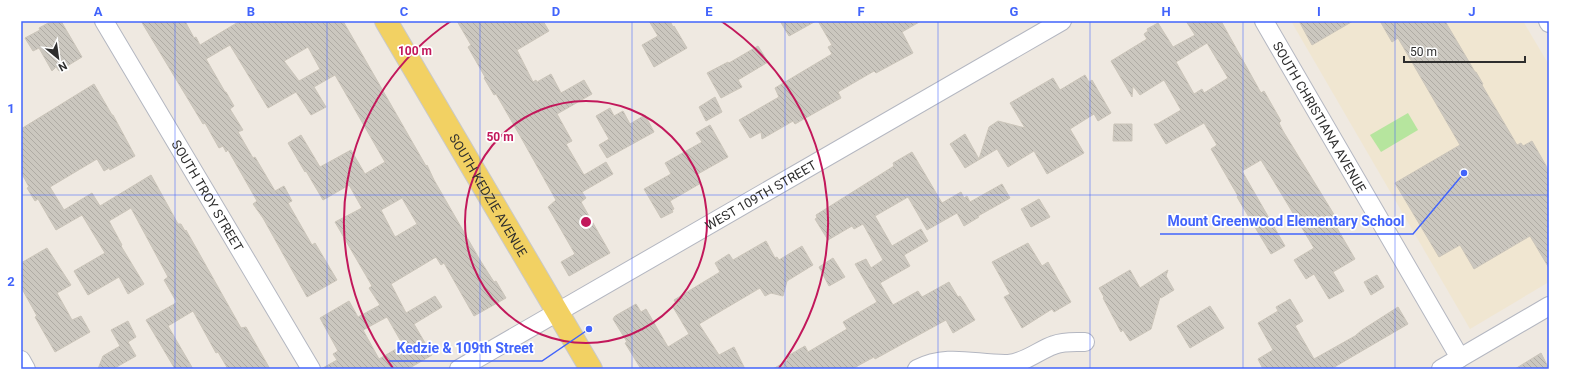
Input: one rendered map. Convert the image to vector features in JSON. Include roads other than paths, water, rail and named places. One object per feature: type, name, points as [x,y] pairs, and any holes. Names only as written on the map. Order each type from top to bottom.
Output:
[{"type":"main road","name":"SOUTH KEDZIE AVENUE","points":[[386,21],[591,369]]},
{"type":"street","name":"SOUTH TROY STREET","points":[[104,21],[311,369]]},
{"type":"street","name":"WEST 109TH STREET","points":[[459,369],[1062,21]]},
{"type":"street","name":"SOUTH CHRISTIANA AVENUE","points":[[1264,21],[1460,358]]},
{"type":"street","points":[[1441,369],[1549,306]]},
{"type":"street","points":[[917,369],[936,362],[951,360],[1009,364],[1023,360],[1054,345],[1066,342],[1085,342]]},
{"type":"street","points":[[21,360],[26,369]]},
{"type":"place","name":"Mount Greenwood Elementary School","points":[[1464,173]]},
{"type":"place","name":"Kedzie & 109th Street","points":[[589,329]]}]
